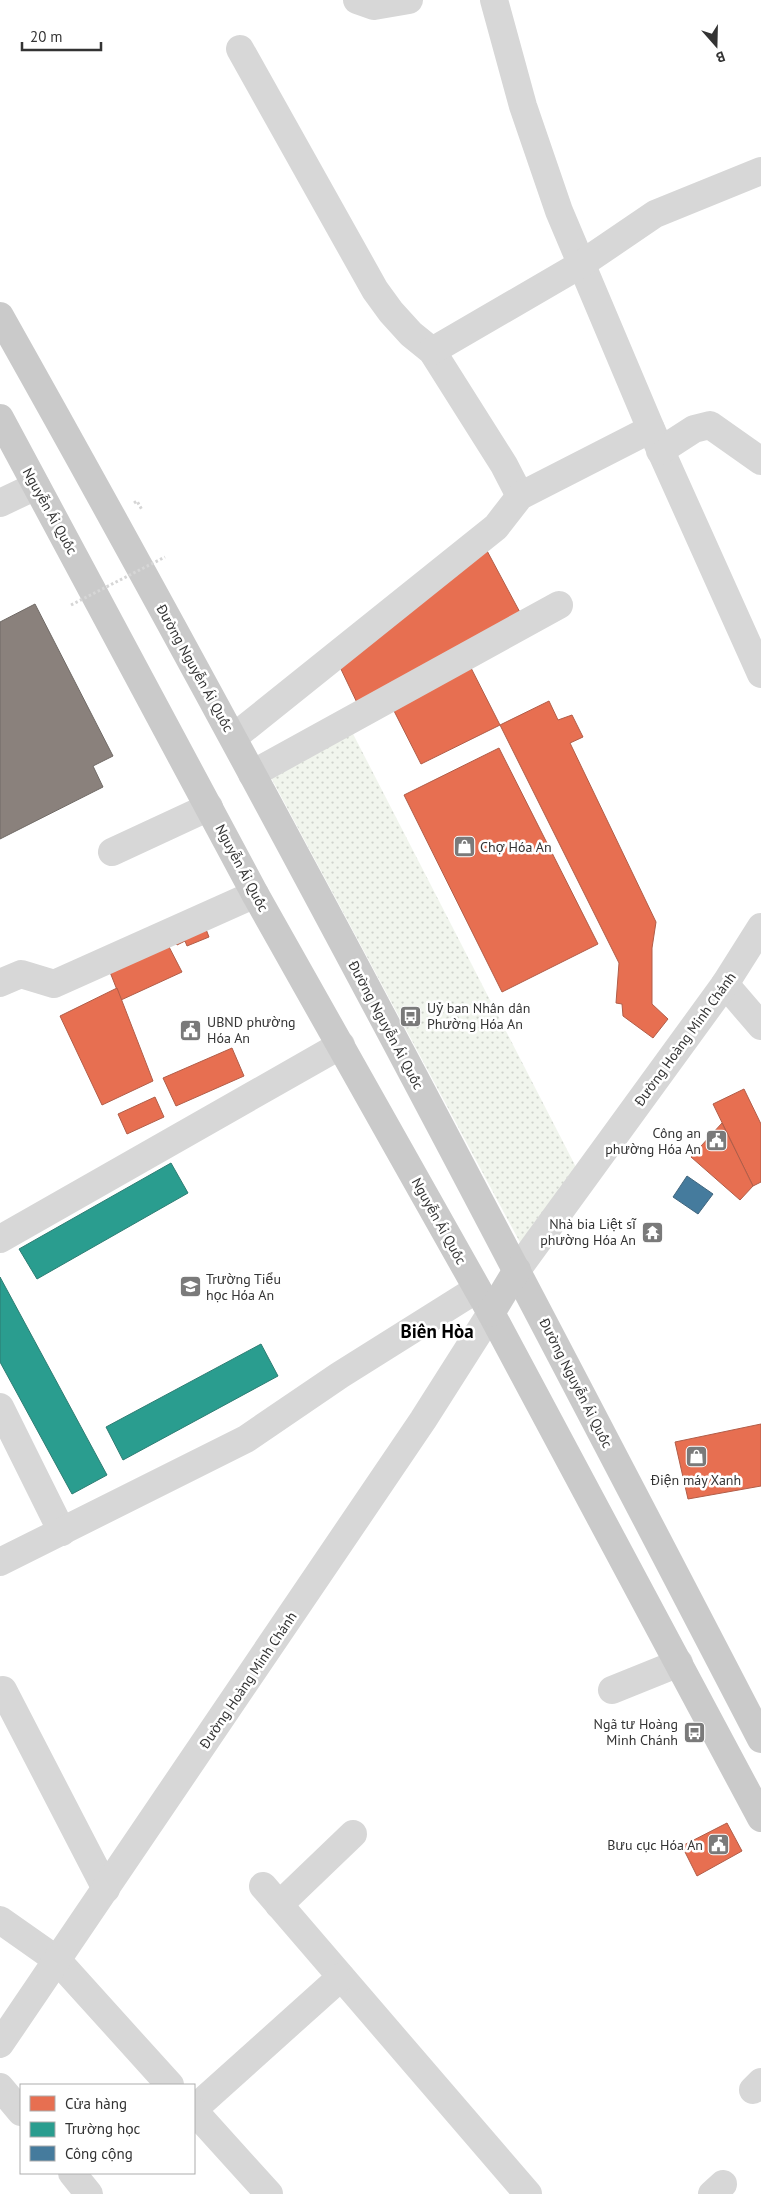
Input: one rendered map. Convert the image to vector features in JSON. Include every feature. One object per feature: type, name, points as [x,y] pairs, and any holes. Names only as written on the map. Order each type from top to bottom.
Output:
[{"type":"main road","name":"Đường Nguyễn Ái Quốc","points":[[0,316],[234,737],[252,774],[518,1270],[761,1739]]},
{"type":"main road","name":"Nguyễn Ái Quốc","points":[[0,418],[255,894],[491,1313]]},
{"type":"main road","points":[[518,1270],[491,1313],[761,1818]]},
{"type":"street","points":[[357,0],[374,6],[409,0]]},
{"type":"street","points":[[494,0],[523,106],[559,211],[580,265],[655,440],[761,674]]},
{"type":"street","points":[[240,49],[375,290],[391,312],[411,334],[432,351],[504,465],[520,496]]},
{"type":"street","points":[[432,351],[580,265],[655,214],[761,171]]},
{"type":"street","points":[[234,737],[496,527],[520,496],[655,440],[710,426],[761,461]]},
{"type":"street","points":[[0,503],[36,486]]},
{"type":"street","points":[[252,774],[559,605]]},
{"type":"street","points":[[112,852],[209,806]]},
{"type":"street","points":[[0,983],[21,974],[54,984],[255,894]]},
{"type":"street","name":"Đường Hoàng Minh Chánh","points":[[518,1270],[726,984],[761,927]]},
{"type":"street","points":[[726,984],[761,1026]]},
{"type":"street","points":[[0,1240],[341,1045]]},
{"type":"street","points":[[0,1562],[246,1439],[340,1375],[477,1288]]},
{"type":"street","name":"Đường Hoàng Minh Chánh","points":[[0,2044],[423,1420],[491,1313]]},
{"type":"street","points":[[0,1407],[62,1532]]},
{"type":"street","points":[[612,1690],[679,1663]]},
{"type":"street","points":[[3,1690],[106,1889]]},
{"type":"street","points":[[353,1834],[271,1896],[528,2194]]},
{"type":"street","points":[[0,1920],[57,1960],[169,2084]]},
{"type":"street","points":[[195,2109],[341,1977]]},
{"type":"street","points":[[0,2087],[20,2111]]},
{"type":"street","points":[[195,2111],[269,2194]]},
{"type":"street","points":[[73,2174],[89,2194]]},
{"type":"path","points":[[71,605],[165,557]]},
{"type":"shaded area","points":[[350,728],[578,1171],[523,1248],[268,772]]},
{"type":"building: Cửa hàng","points":[[485,547],[523,618],[360,709],[339,665]]},
{"type":"building: Cửa hàng","points":[[468,662],[500,725],[421,764],[391,705]]},
{"type":"building: Cửa hàng","points":[[549,701],[558,720],[572,715],[583,737],[570,743],[656,922],[652,948],[652,1004],[668,1019],[653,1038],[623,1016],[622,1004],[616,1003],[619,963],[500,725]]},
{"type":"building: Cửa hàng","points":[[499,748],[598,944],[502,992],[404,795]]},
{"type":"building: Cửa hàng","points":[[204,924],[209,937],[187,946],[185,941],[177,945],[173,938]]},
{"type":"building: Cửa hàng","points":[[166,941],[182,972],[121,1000],[108,967]]},
{"type":"building: Cửa hàng","points":[[117,988],[153,1081],[102,1105],[60,1016]]},
{"type":"building: Cửa hàng","points":[[232,1048],[244,1076],[176,1106],[163,1078]]},
{"type":"building: Cửa hàng","points":[[744,1089],[761,1124],[761,1182],[753,1186],[713,1104]]},
{"type":"building: Cửa hàng","points":[[155,1097],[164,1117],[127,1134],[118,1114]]},
{"type":"building: Cửa hàng","points":[[722,1123],[753,1186],[740,1200],[691,1157]]},
{"type":"building: Cửa hàng","name":"Điện máy Xanh","points":[[761,1424],[761,1486],[688,1499],[675,1442]]},
{"type":"building: Cửa hàng","name":"Bưu cục Hóa An","points":[[727,1823],[742,1851],[697,1876],[682,1846]]},
{"type":"building: Trường học","points":[[171,1163],[188,1193],[37,1279],[19,1249]]},
{"type":"building: Trường học","points":[[0,1277],[107,1475],[72,1494],[0,1362]]},
{"type":"building: Trường học","points":[[261,1344],[278,1376],[123,1460],[106,1427]]},
{"type":"building: Công cộng","points":[[687,1176],[713,1194],[698,1214],[673,1197]]},
{"type":"building: Công nghiệp","points":[[35,604],[113,756],[93,766],[103,787],[0,839],[0,622]]},
{"type":"place","name":"Chợ Hóa An","points":[[464,847]]},
{"type":"place","name":"Uỷ ban Nhân dân Phường Hóa An","points":[[411,1016]]},
{"type":"place","name":"UBND phường Hóa An","points":[[191,1030]]},
{"type":"place","name":"Công an phường Hóa An","points":[[717,1141]]},
{"type":"place","name":"Nhà bia Liệt sĩ phường Hóa An","points":[[652,1232]]},
{"type":"place","name":"Trường Tiểu học Hóa An","points":[[190,1287]]},
{"type":"place","name":"Điện máy Xanh","points":[[696,1457]]},
{"type":"place","name":"Ngã tư Hoàng Minh Chánh","points":[[694,1732]]},
{"type":"place","name":"Bưu cục Hóa An","points":[[719,1845]]},
{"type":"district","name":"Biên Hòa","points":[[437,1331]]}]
